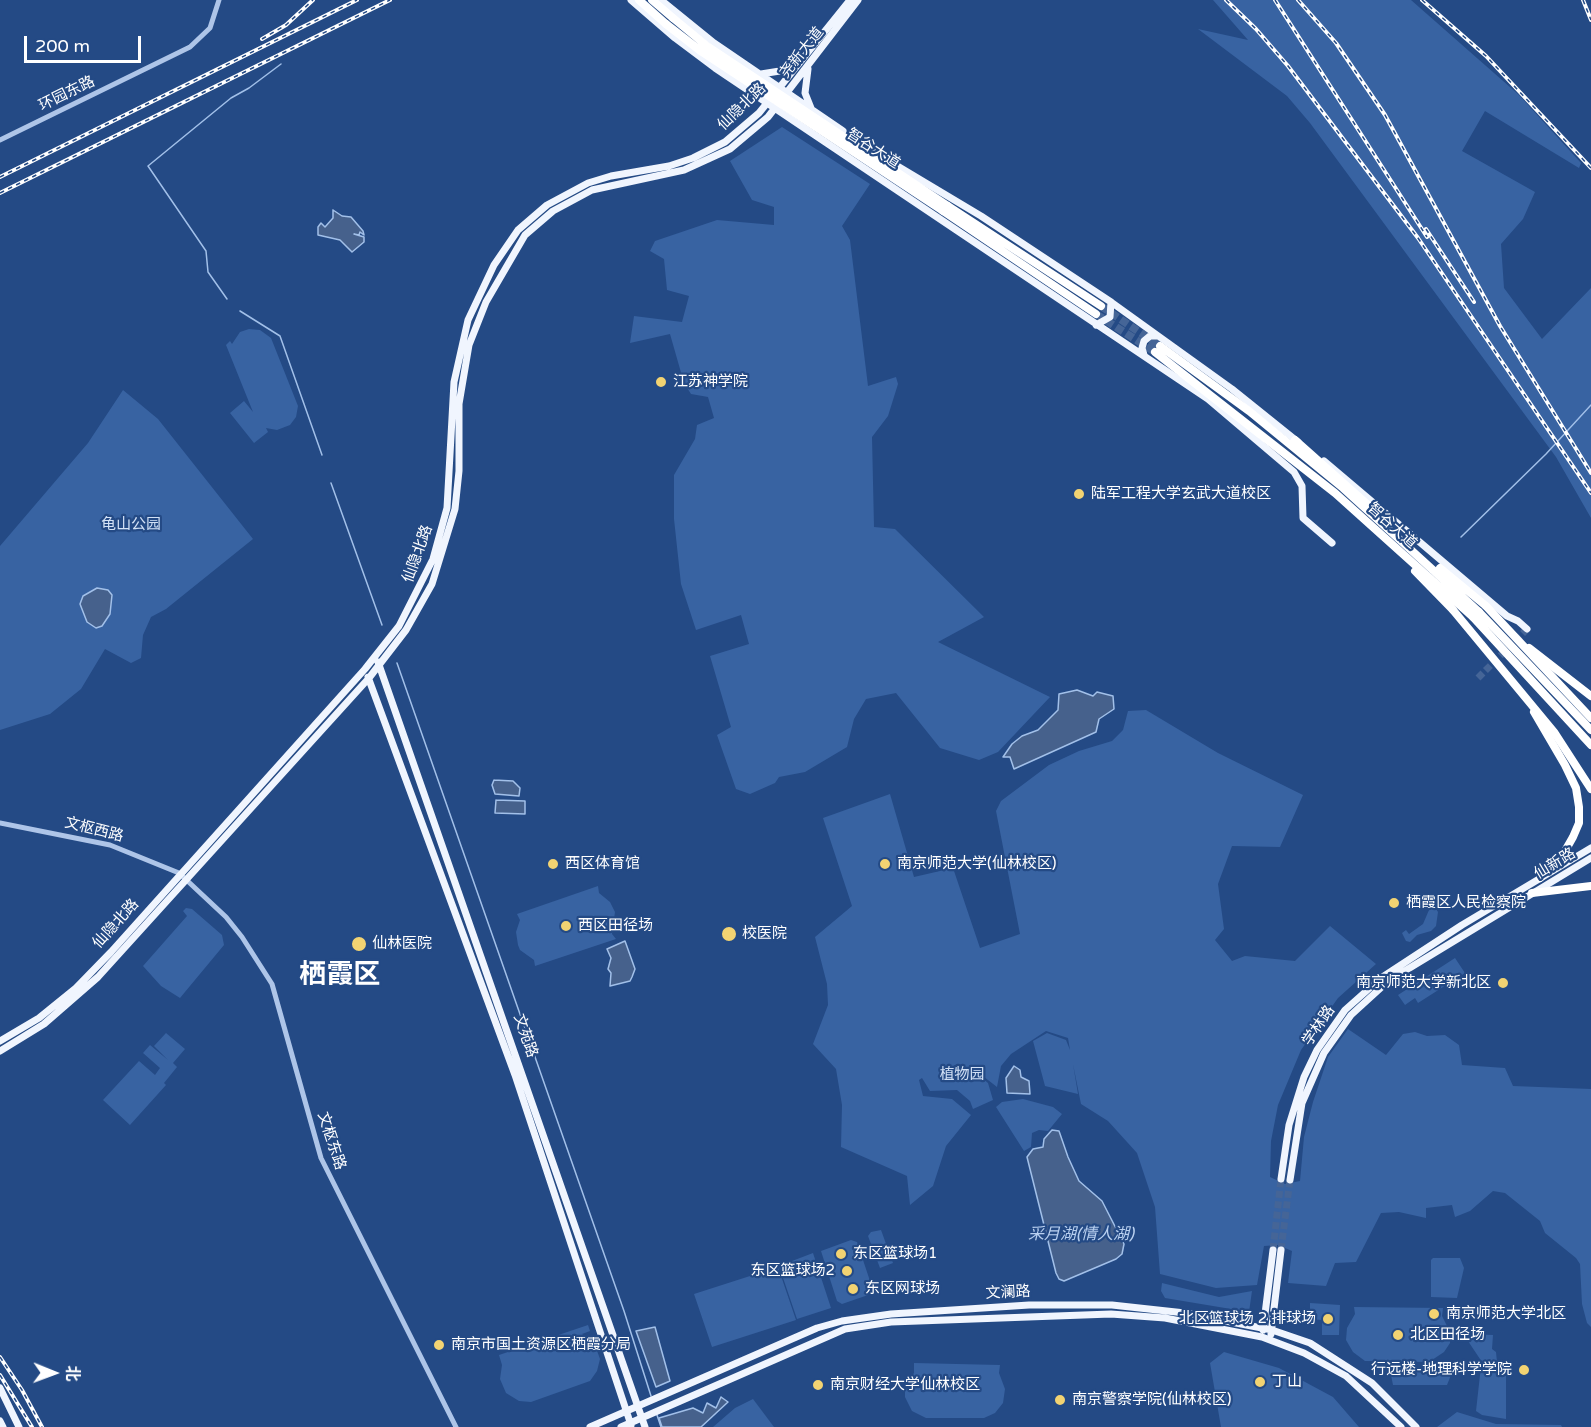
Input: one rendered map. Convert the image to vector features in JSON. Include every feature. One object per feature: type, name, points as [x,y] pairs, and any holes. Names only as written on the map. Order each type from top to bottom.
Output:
[{"type":"highway","name":"智谷大道","points":[[639,0],[1098,310]]},
{"type":"highway","name":"智谷大道","points":[[652,0],[670,21]]},
{"type":"highway","name":"智谷大道","points":[[1156,348],[1479,612],[1591,730]]},
{"type":"highway","name":"智谷大道","points":[[1156,348],[1257,418],[1398,537]]},
{"type":"highway","points":[[1208,399],[1374,528],[1453,610],[1522,691],[1554,732],[1591,789]]},
{"type":"highway","points":[[1295,440],[1367,502],[1398,537],[1479,612],[1521,641],[1591,696]]},
{"type":"highway","name":"智谷大道","points":[[1479,612],[1591,745]]},
{"type":"highway","points":[[1521,641],[1591,718]]},
{"type":"highway","points":[[1522,691],[1565,765],[1576,789],[1579,823],[1565,851],[1540,878]]},
{"type":"highway","points":[[1532,893],[1591,886]]},
{"type":"main road","points":[[631,0],[675,38],[767,104],[1096,325],[1156,348],[1295,440],[1338,472],[1507,616],[1518,621],[1527,629]]},
{"type":"main road","points":[[661,0],[714,43],[852,138],[981,216],[1111,302],[1208,399],[1294,472],[1302,486],[1303,518],[1332,543]]},
{"type":"main road","name":"尧新大道","points":[[781,87],[850,0]]},
{"type":"main road","name":"尧新大道","points":[[775,108],[809,67],[858,0]]},
{"type":"main road","points":[[760,74],[786,70],[803,60]]},
{"type":"main road","points":[[809,67],[805,93],[812,110]]},
{"type":"main road","name":"仙隐北路","points":[[0,1041],[39,1018],[76,988],[365,669],[413,602],[433,559],[449,490],[454,382],[462,343],[477,297],[510,241],[527,221],[561,196],[600,179],[669,166],[693,158],[725,142],[767,104],[781,87]]},
{"type":"main road","name":"仙隐北路","points":[[0,1051],[44,1024],[81,993],[369,678],[420,606],[441,561],[457,497],[459,404],[466,354],[481,312],[517,246],[533,227],[547,216],[592,190],[624,181],[667,175],[713,159],[741,141],[775,108]]},
{"type":"main road","points":[[1096,325],[1110,317],[1111,302]]},
{"type":"main road","name":"文苑路","points":[[376,656],[645,1427]]},
{"type":"main road","name":"文苑路","points":[[365,669],[533,1126],[631,1425]]},
{"type":"main road","name":"仙新路","points":[[1540,878],[1591,848]]},
{"type":"main road","name":"仙新路","points":[[1532,893],[1591,858]]},
{"type":"main road","name":"学林路","points":[[1281,1179],[1289,1125],[1304,1077],[1317,1050],[1345,1010],[1380,978],[1540,878]]},
{"type":"main road","name":"学林路","points":[[1290,1180],[1302,1103],[1324,1053],[1351,1015],[1385,984],[1532,893]]},
{"type":"main road","points":[[1277,1250],[1272,1330],[1265,1338],[1263,1329],[1277,1250]]},
{"type":"main road","name":"文澜路","points":[[590,1427],[817,1328],[891,1314],[1029,1305],[1112,1305],[1185,1312],[1272,1330],[1310,1343],[1352,1368],[1372,1383],[1416,1427]]},
{"type":"main road","name":"文澜路","points":[[621,1427],[631,1425],[652,1413],[845,1329],[891,1322],[1120,1315],[1165,1318],[1265,1338],[1304,1353],[1346,1376],[1401,1427]]},
{"type":"main road","points":[[0,1388],[19,1427]]},
{"type":"main road","points":[[0,1421],[3,1427]]},
{"type":"street","name":"环园东路","points":[[0,140],[190,46],[210,28],[219,0]]},
{"type":"street","name":"文枢西路","points":[[0,822],[110,845],[179,873]]},
{"type":"street","points":[[435,857],[446,854]]},
{"type":"street","name":"文枢东路","points":[[179,873],[237,930],[272,984],[321,1158],[456,1427]]},
{"type":"green space","points":[[1213,0],[1411,0],[1519,95],[1581,163],[1579,168],[1485,111],[1462,151],[1535,192],[1523,219],[1501,244],[1504,288],[1542,339],[1591,288],[1591,518],[1556,457],[1310,123],[1287,96],[1198,29],[1248,40]]},
{"type":"green space","points":[[782,127],[870,184],[842,226],[850,240],[868,386],[896,377],[898,384],[888,416],[872,437],[874,527],[895,529],[984,617],[938,642],[1050,697],[998,752],[979,760],[940,748],[896,693],[866,699],[854,719],[847,747],[805,772],[779,777],[775,783],[750,794],[736,789],[717,735],[731,727],[710,656],[749,644],[741,615],[696,630],[681,584],[674,519],[674,475],[695,439],[697,425],[714,418],[708,397],[691,394],[684,383],[670,334],[630,343],[634,316],[682,322],[689,296],[667,290],[664,259],[650,251],[655,241],[717,220],[774,225],[774,207],[752,200],[730,161]]},
{"type":"green space","points":[[249,329],[260,330],[271,338],[298,406],[296,417],[290,425],[277,430],[266,428],[268,432],[254,443],[230,413],[244,401],[253,412],[226,345],[230,341],[232,344],[240,332]]},
{"type":"green space","name":"龟山公园","points":[[123,390],[158,419],[253,539],[166,609],[151,617],[143,635],[141,658],[131,663],[105,649],[81,689],[50,714],[0,730],[0,546],[88,443]]},
{"type":"green space","name":"植物园","points":[[1146,710],[1218,753],[1303,795],[1280,847],[1232,846],[1218,884],[1224,929],[1215,940],[1232,961],[1245,956],[1295,961],[1330,926],[1376,964],[1338,998],[1301,1050],[1278,1105],[1271,1141],[1270,1177],[1285,1184],[1300,1181],[1304,1137],[1313,1102],[1328,1057],[1348,1029],[1386,1055],[1403,1034],[1415,1032],[1427,1036],[1445,1035],[1459,1045],[1462,1065],[1505,1068],[1513,1086],[1591,1089],[1591,1327],[1587,1323],[1582,1304],[1580,1264],[1576,1258],[1545,1233],[1540,1221],[1505,1193],[1493,1191],[1470,1211],[1455,1217],[1452,1205],[1426,1208],[1426,1218],[1399,1212],[1381,1213],[1356,1262],[1335,1263],[1326,1286],[1288,1283],[1292,1251],[1278,1245],[1264,1246],[1257,1285],[1216,1288],[1160,1274],[1155,1207],[1137,1153],[1108,1121],[1081,1104],[1073,1064],[1078,1094],[1045,1086],[1033,1041],[1047,1033],[1066,1040],[1070,1050],[1068,1038],[1046,1031],[1011,1054],[1001,1066],[997,1087],[979,1073],[978,1075],[988,1083],[993,1100],[973,1109],[970,1101],[957,1090],[930,1091],[922,1078],[919,1080],[923,1096],[952,1099],[971,1115],[946,1146],[933,1186],[910,1205],[907,1176],[841,1147],[842,1105],[836,1069],[813,1044],[828,1005],[827,984],[815,937],[852,906],[823,818],[890,794],[914,877],[953,868],[980,948],[1020,934],[996,811],[1001,801],[1049,765],[1079,751],[1112,741],[1123,730],[1128,711]]},
{"type":"green space","name":"西区田径场","points":[[598,886],[599,893],[610,902],[615,912],[612,934],[616,939],[535,966],[534,960],[520,950],[518,945],[516,932],[520,920],[517,914]]},
{"type":"green space","points":[[1432,903],[1438,912],[1436,926],[1431,931],[1417,935],[1410,942],[1406,941],[1402,933],[1406,930],[1409,934],[1423,924]]},
{"type":"green space","points":[[186,908],[192,909],[222,935],[224,945],[180,998],[161,986],[143,966],[187,916],[183,911]]},
{"type":"green space","points":[[1455,958],[1465,973],[1418,1003],[1415,998],[1405,1005],[1398,995]]},
{"type":"green space","points":[[166,1033],[185,1049],[173,1063],[177,1067],[164,1083],[166,1085],[130,1125],[103,1100],[139,1061],[155,1075],[160,1068],[143,1053],[150,1045],[168,1060],[154,1046]]},
{"type":"green space","points":[[1023,1099],[1053,1107],[1062,1114],[1048,1131],[1039,1130],[1032,1133],[1031,1147],[1024,1151],[996,1107],[1002,1102]]},
{"type":"green space","points":[[881,1230],[893,1263],[880,1268],[868,1236],[871,1232]]},
{"type":"green space","points":[[851,1240],[857,1242],[874,1293],[842,1304],[837,1301],[821,1251]]},
{"type":"green space","points":[[813,1253],[831,1308],[797,1319],[779,1266]]},
{"type":"green space","points":[[1433,1258],[1460,1258],[1464,1268],[1457,1298],[1431,1297],[1431,1260]]},
{"type":"green space","points":[[778,1267],[796,1320],[712,1347],[694,1294]]},
{"type":"green space","points":[[1162,1283],[1219,1297],[1252,1291],[1249,1312],[1165,1298],[1161,1291]]},
{"type":"green space","name":"北区篮球场 2 排球场","points":[[1310,1303],[1340,1305],[1339,1335],[1322,1335],[1322,1320],[1310,1319]]},
{"type":"green space","name":"北区田径场","points":[[1354,1307],[1443,1308],[1442,1316],[1450,1332],[1450,1343],[1444,1352],[1429,1362],[1365,1361],[1353,1352],[1346,1340],[1347,1328],[1355,1314]]},
{"type":"green space","points":[[588,1325],[590,1331],[582,1334],[595,1345],[600,1359],[597,1371],[590,1381],[531,1402],[519,1401],[506,1393],[500,1379],[502,1365],[499,1355]]},
{"type":"green space","points":[[1467,1334],[1493,1335],[1492,1349],[1496,1352],[1497,1362],[1482,1362],[1468,1341]]},
{"type":"green space","name":"丁山","points":[[1224,1352],[1279,1368],[1333,1397],[1359,1427],[1221,1427],[1210,1363]]},
{"type":"green space","points":[[914,1363],[1000,1365],[999,1373],[1005,1389],[1003,1403],[995,1413],[984,1418],[926,1418],[912,1411],[905,1397],[905,1386],[914,1373]]},
{"type":"green space","points":[[1506,1365],[1506,1419],[1482,1415],[1476,1411],[1481,1366]]},
{"type":"green space","points":[[1393,1367],[1449,1368],[1451,1375],[1447,1385],[1393,1385],[1391,1375]]},
{"type":"green space","points":[[753,1399],[774,1427],[713,1427],[735,1408]]},
{"type":"green space","points":[[1457,1412],[1496,1424],[1561,1425],[1562,1427],[1437,1427]]},
{"type":"water","points":[[333,210],[342,216],[351,217],[363,231],[364,235],[360,232],[359,235],[354,234],[364,237],[364,242],[352,252],[340,240],[318,235],[318,227],[321,223],[325,227],[333,218]]},
{"type":"water","points":[[97,588],[108,590],[112,595],[110,614],[102,626],[96,628],[87,622],[80,604],[83,596]]},
{"type":"water","points":[[1077,690],[1093,696],[1097,692],[1113,696],[1114,709],[1099,719],[1096,732],[1014,769],[1010,757],[1003,757],[1012,744],[1022,736],[1038,730],[1058,710],[1059,694]]},
{"type":"water","points":[[494,780],[513,781],[520,788],[519,796],[495,794],[492,785]]},
{"type":"water","points":[[496,800],[525,801],[525,814],[495,813]]},
{"type":"water","points":[[625,941],[635,969],[630,981],[610,986],[611,973],[608,969],[611,958],[607,949]]},
{"type":"water","points":[[1014,1066],[1020,1070],[1021,1077],[1029,1081],[1030,1094],[1007,1093],[1006,1078]]},
{"type":"water","name":"采月湖(情人湖)","points":[[1052,1130],[1059,1131],[1079,1181],[1102,1201],[1124,1244],[1122,1254],[1116,1259],[1064,1281],[1059,1279],[1056,1273],[1027,1157],[1033,1149],[1043,1147],[1044,1139]]},
{"type":"water","points":[[655,1327],[670,1381],[656,1387],[636,1331]]},
{"type":"water","points":[[721,1397],[728,1402],[701,1427],[662,1427],[659,1418],[693,1408],[703,1413],[707,1403],[716,1408]]},
{"type":"waterway","points":[[227,299],[208,272],[206,251],[148,166],[231,98],[249,88],[281,64]]},
{"type":"waterway","points":[[240,311],[280,336],[322,455]]},
{"type":"waterway","points":[[1461,537],[1546,454],[1591,405]]},
{"type":"waterway","points":[[331,483],[382,625]]},
{"type":"waterway","points":[[397,663],[624,1311],[651,1396]]},
{"type":"waterway","points":[[657,1415],[661,1427]]},
{"type":"tunnel","points":[[1101,306],[1160,346]]},
{"type":"tunnel","points":[[1096,314],[1155,352]]},
{"type":"tunnel","points":[[1478,678],[1527,629]]},
{"type":"tunnel","points":[[1273,1250],[1281,1179]]},
{"type":"tunnel","points":[[1281,1250],[1290,1180]]},
{"type":"railway","points":[[262,39],[286,25],[313,0]]},
{"type":"railway","points":[[0,177],[357,0]]},
{"type":"railway","points":[[0,193],[390,0]]},
{"type":"railway","points":[[1226,0],[1256,29],[1288,66],[1418,238],[1591,493]]},
{"type":"railway","points":[[1275,0],[1427,237]]},
{"type":"railway","points":[[1298,0],[1336,43],[1385,115],[1500,326],[1591,473]]},
{"type":"railway","points":[[1422,0],[1486,56],[1591,168]]},
{"type":"railway","points":[[1583,0],[1591,20]]},
{"type":"railway","points":[[1426,229],[1474,302]]},
{"type":"railway","points":[[0,1357],[22,1390],[42,1427]]},
{"type":"railway","points":[[0,1375],[32,1427]]},
{"type":"place","name":"江苏神学院","points":[[661,382]]},
{"type":"place","name":"陆军工程大学玄武大道校区","points":[[1079,494]]},
{"type":"place","name":"西区体育馆","points":[[553,864]]},
{"type":"place","name":"南京师范大学(仙林校区)","points":[[885,864]]},
{"type":"place","name":"栖霞区人民检察院","points":[[1394,903]]},
{"type":"place","name":"西区田径场","points":[[566,926]]},
{"type":"place","name":"校医院","points":[[729,934]]},
{"type":"place","name":"仙林医院","points":[[359,944]]},
{"type":"place","name":"南京师范大学新北区","points":[[1503,983]]},
{"type":"place","name":"东区篮球场1","points":[[841,1254]]},
{"type":"place","name":"东区篮球场2","points":[[847,1271]]},
{"type":"place","name":"东区网球场","points":[[853,1289]]},
{"type":"place","name":"南京师范大学北区","points":[[1434,1314]]},
{"type":"place","name":"北区篮球场 2 排球场","points":[[1328,1319]]},
{"type":"place","name":"北区田径场","points":[[1398,1335]]},
{"type":"place","name":"南京市国土资源区栖霞分局","points":[[439,1345]]},
{"type":"place","name":"行远楼-地理科学学院","points":[[1524,1370]]},
{"type":"place","name":"丁山","points":[[1260,1382]]},
{"type":"place","name":"南京财经大学仙林校区","points":[[818,1385]]},
{"type":"place","name":"南京警察学院(仙林校区)","points":[[1060,1400]]},
{"type":"district","name":"栖霞区","points":[[340,976]]}]
